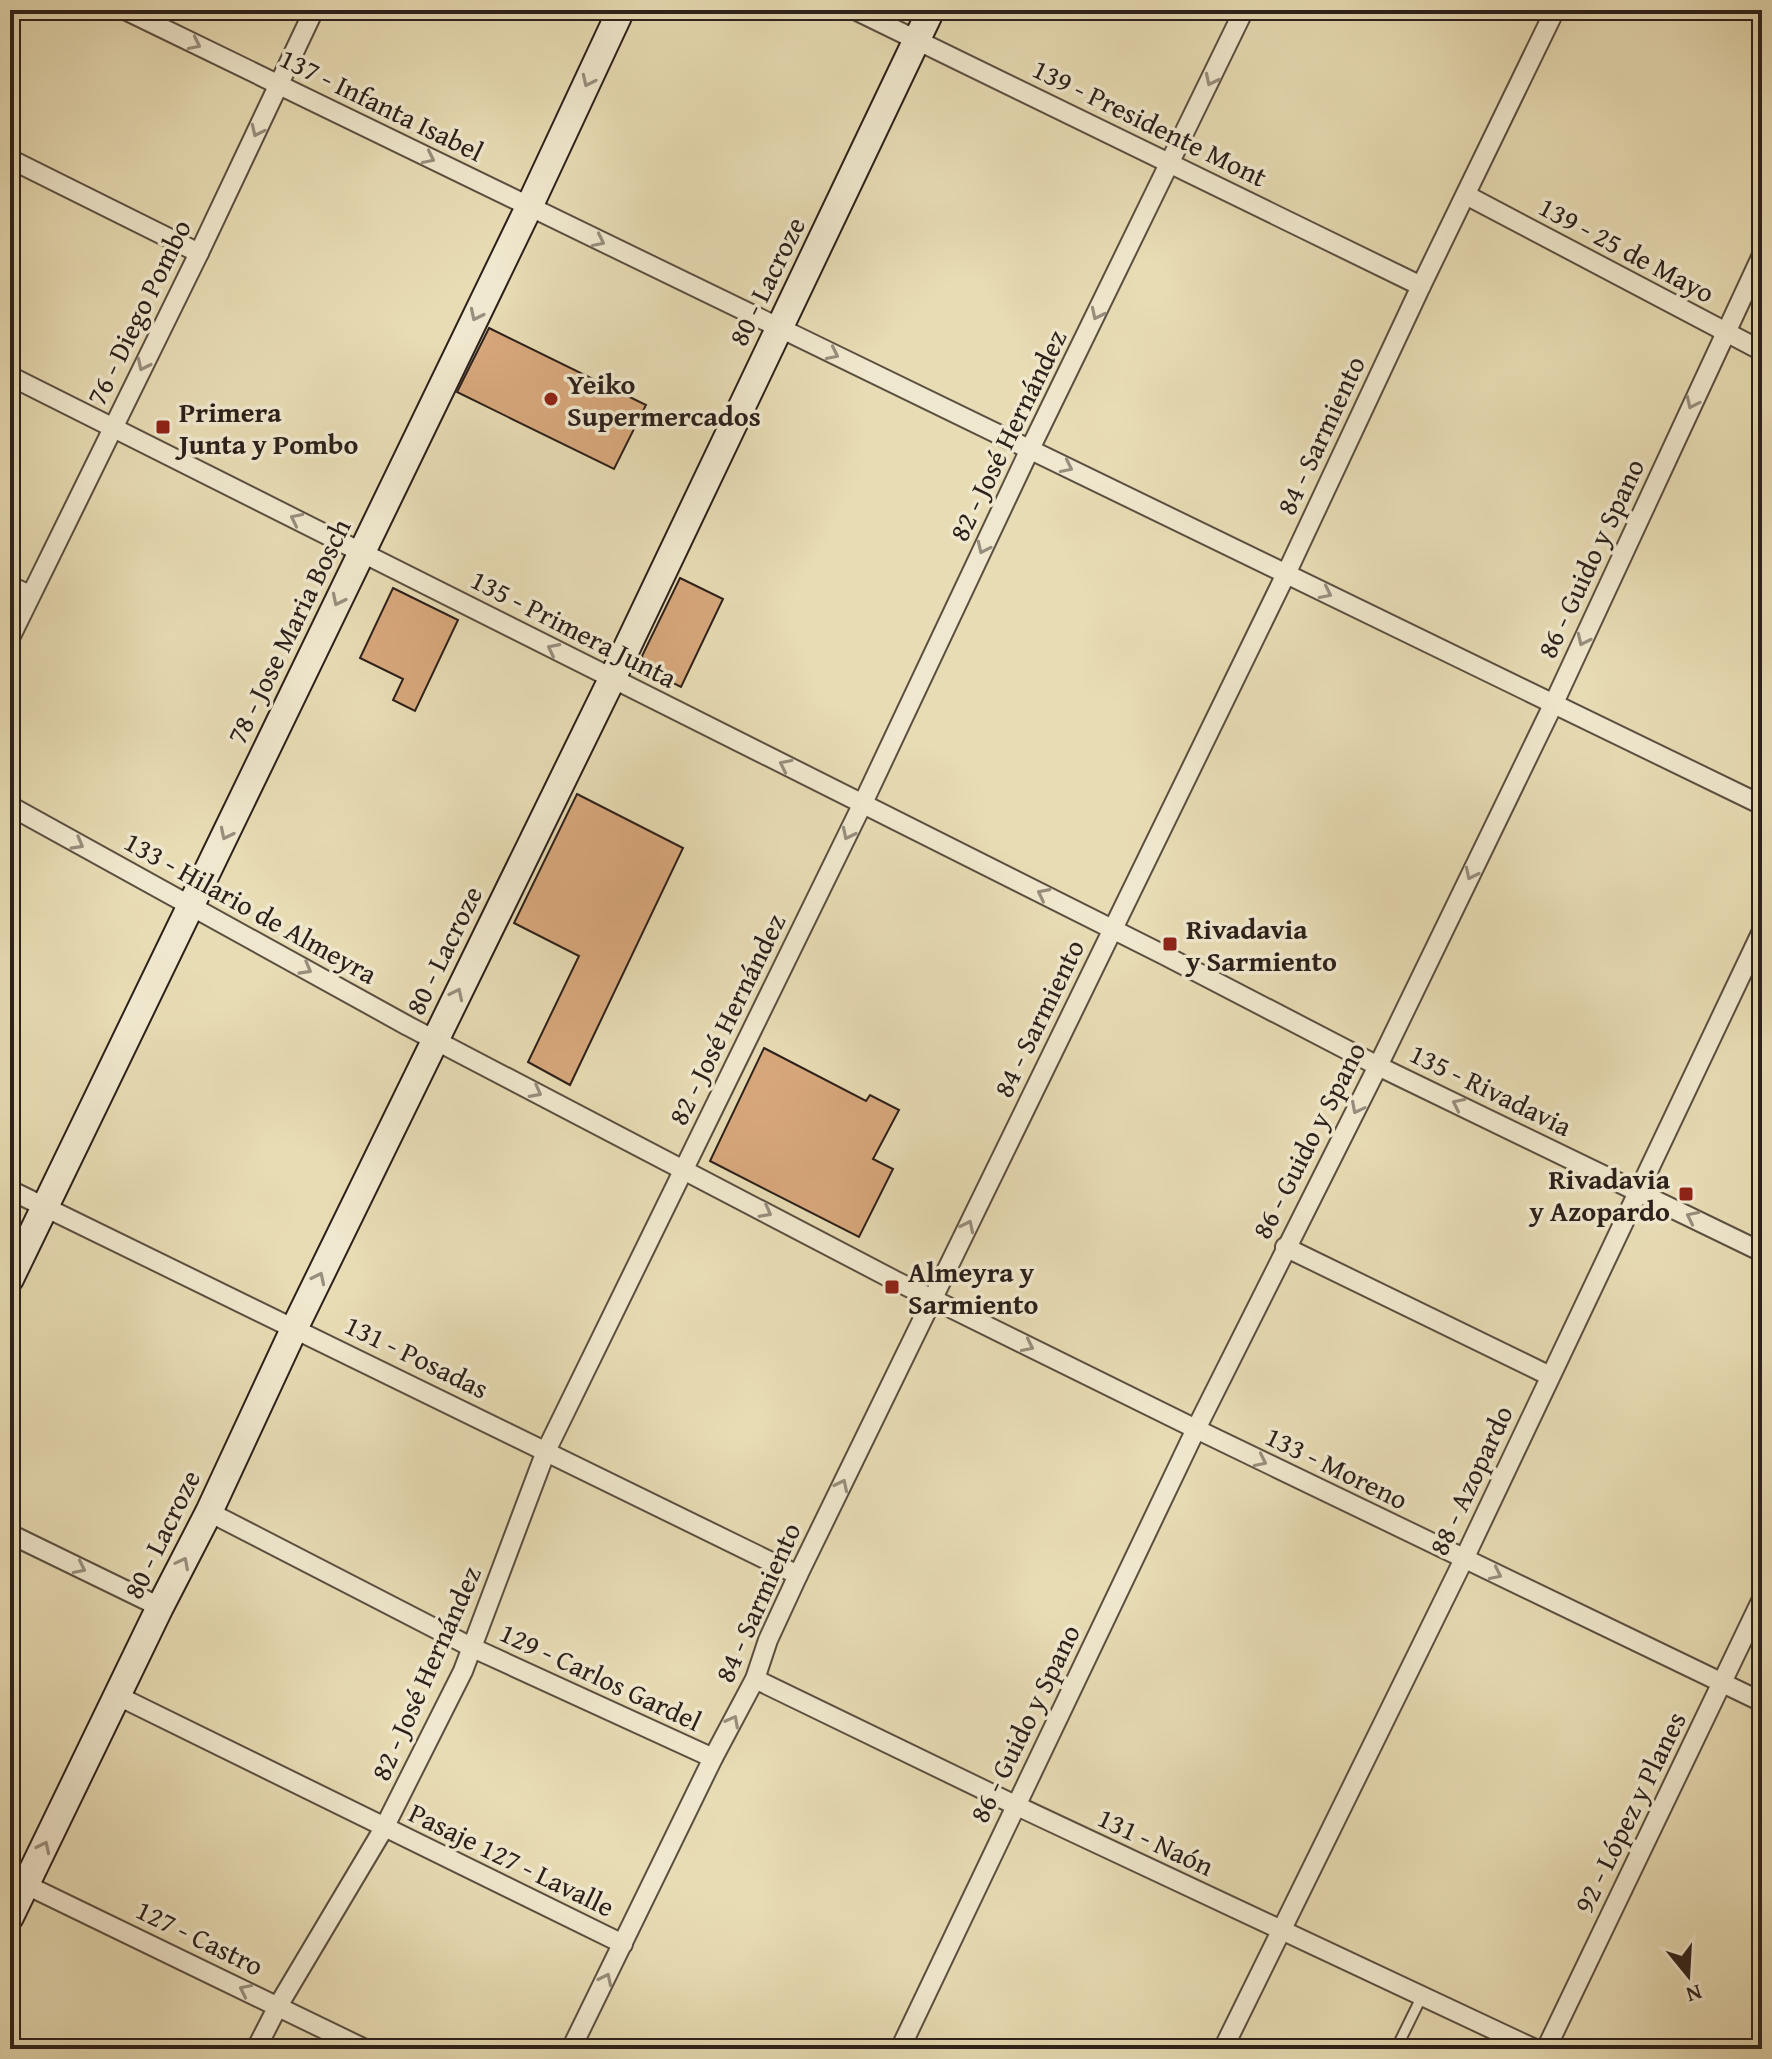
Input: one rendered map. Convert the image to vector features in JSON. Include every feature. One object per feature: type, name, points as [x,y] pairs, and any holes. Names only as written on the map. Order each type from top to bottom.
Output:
[{"type":"street","name":"137 - Infanta Isabel","points":[[125,10],[1762,805]]},
{"type":"street","name":"76 - Diego Pombo","points":[[10,638],[314,10]]},
{"type":"street","name":"78 - Jose Maria Bosch","points":[[10,1279],[529,207],[621,10]]},
{"type":"street","name":"139 - Presidente Mont","points":[[855,10],[1421,286]]},
{"type":"street","name":"80 - Lacroze","points":[[10,1917],[18,1881],[118,1696],[209,1512],[295,1327],[612,679],[931,10]]},
{"type":"street","name":"82 - José Hernández","points":[[256,2049],[278,2006],[384,1828],[473,1648],[546,1451],[863,803],[1030,449],[1244,10]]},
{"type":"street","name":"84 - Sarmiento","points":[[573,2048],[713,1758],[755,1679],[768,1640],[798,1575],[1286,574],[1555,10]]},
{"type":"street","points":[[10,159],[199,253]]},
{"type":"street","name":"139 - 25 de Mayo","points":[[1466,195],[1762,351]]},
{"type":"street","name":"86 - Guido y Spano","points":[[900,2049],[1196,1429],[1378,1066],[1553,705],[1762,255]]},
{"type":"street","name":"135 - Primera Junta","points":[[10,376],[1112,929]]},
{"type":"street","points":[[10,586],[30,595]]},
{"type":"street","name":"133 - Hilario de Almeyra","points":[[10,806],[435,1039],[933,1299]]},
{"type":"street","name":"135 - Rivadavia","points":[[1112,929],[1378,1066],[1762,1252]]},
{"type":"street","name":"88 - Azopardo","points":[[1223,2049],[1464,1559],[1762,931]]},
{"type":"street","name":"131 - Posadas","points":[[10,1190],[798,1575]]},
{"type":"street","points":[[1285,1247],[1550,1376]]},
{"type":"street","name":"133 - Moreno","points":[[933,1299],[1762,1702]]},
{"type":"street","name":"129 - Carlos Gardel","points":[[209,1512],[473,1648],[713,1758]]},
{"type":"street","points":[[10,1534],[160,1607]]},
{"type":"street","name":"92 - López y Planes","points":[[1546,2049],[1762,1599]]},
{"type":"street","name":"131 - Naón","points":[[755,1679],[1015,1805],[1535,2049]]},
{"type":"street","name":"Pasaje 127 - Lavalle","points":[[118,1696],[623,1944]]},
{"type":"street","name":"127 - Castro","points":[[18,1881],[365,2049]]},
{"type":"lane","points":[[1396,2049],[1422,1996]]},
{"type":"building","name":"Yeiko Supermercados","points":[[489,328],[646,405],[614,469],[457,392]]},
{"type":"building","points":[[680,578],[723,599],[681,687],[647,670],[642,656]]},
{"type":"building","points":[[393,588],[458,620],[415,711],[393,700],[403,679],[360,658]]},
{"type":"building","points":[[577,794],[683,848],[570,1085],[528,1062],[579,956],[514,923]]},
{"type":"building","points":[[764,1048],[866,1101],[870,1095],[899,1110],[873,1159],[893,1169],[859,1237],[710,1161]]},
{"type":"place","name":"Yeiko Supermercados","points":[[551,399]]},
{"type":"place","name":"Primera Junta y Pombo","points":[[163,427]]},
{"type":"place","name":"Rivadavia y Sarmiento","points":[[1170,944]]},
{"type":"place","name":"Rivadavia y Azopardo","points":[[1686,1194]]},
{"type":"place","name":"Almeyra y Sarmiento","points":[[892,1287]]}]
